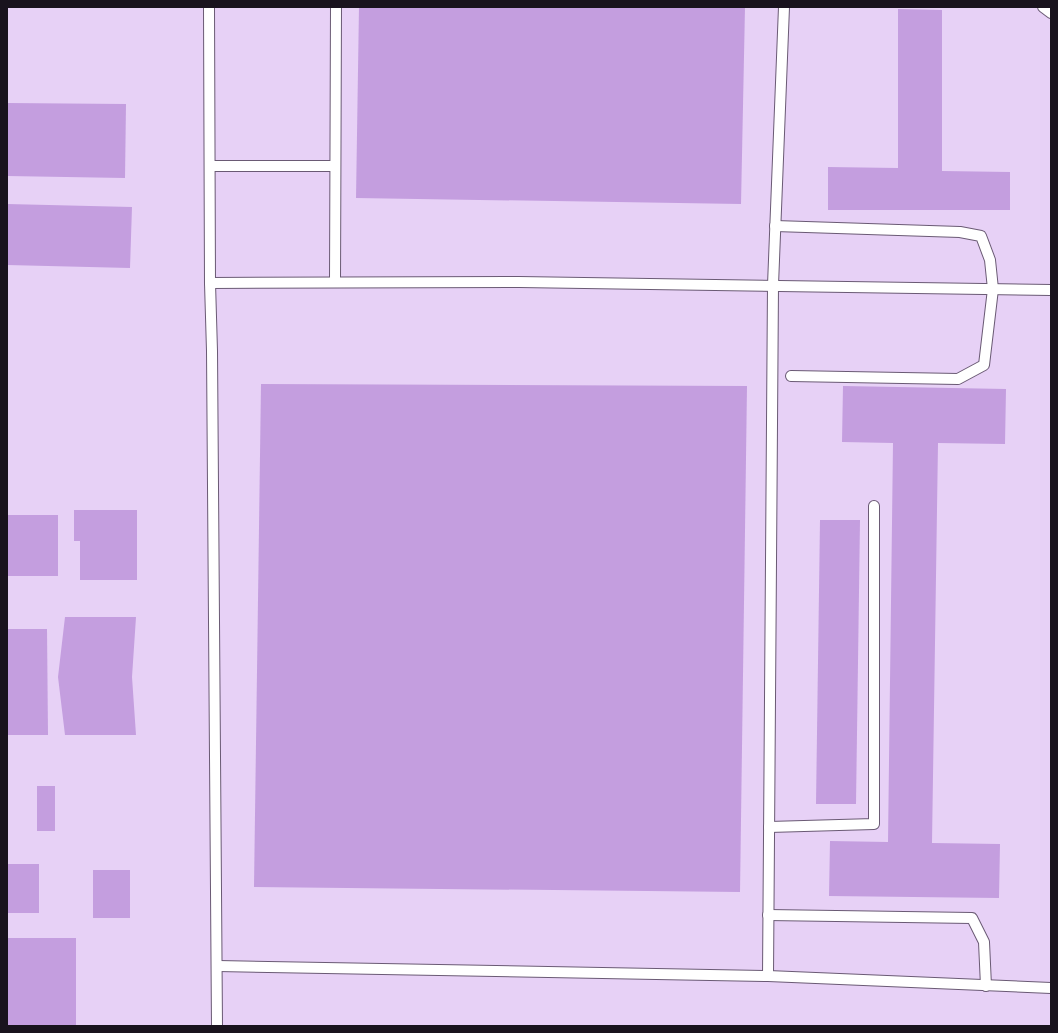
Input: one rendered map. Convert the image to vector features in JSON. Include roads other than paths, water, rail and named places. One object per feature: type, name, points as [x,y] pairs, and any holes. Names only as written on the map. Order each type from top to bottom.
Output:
[{"type":"lane","points":[[209,7],[210,283],[218,966],[217,1026]]},
{"type":"lane","points":[[335,282],[336,7]]},
{"type":"lane","points":[[768,976],[773,285],[784,7]]},
{"type":"lane","points":[[1043,7],[1051,13]]},
{"type":"lane","points":[[210,166],[335,166]]},
{"type":"lane","points":[[775,226],[960,232],[981,236],[990,260],[993,289],[984,365],[958,379],[791,376]]},
{"type":"lane","points":[[210,283],[335,282],[773,285],[1051,290]]},
{"type":"lane","points":[[769,827],[874,824],[874,506]]},
{"type":"lane","points":[[768,915],[972,918],[984,942],[986,986]]},
{"type":"lane","points":[[218,966],[768,976],[1051,988]]}]
